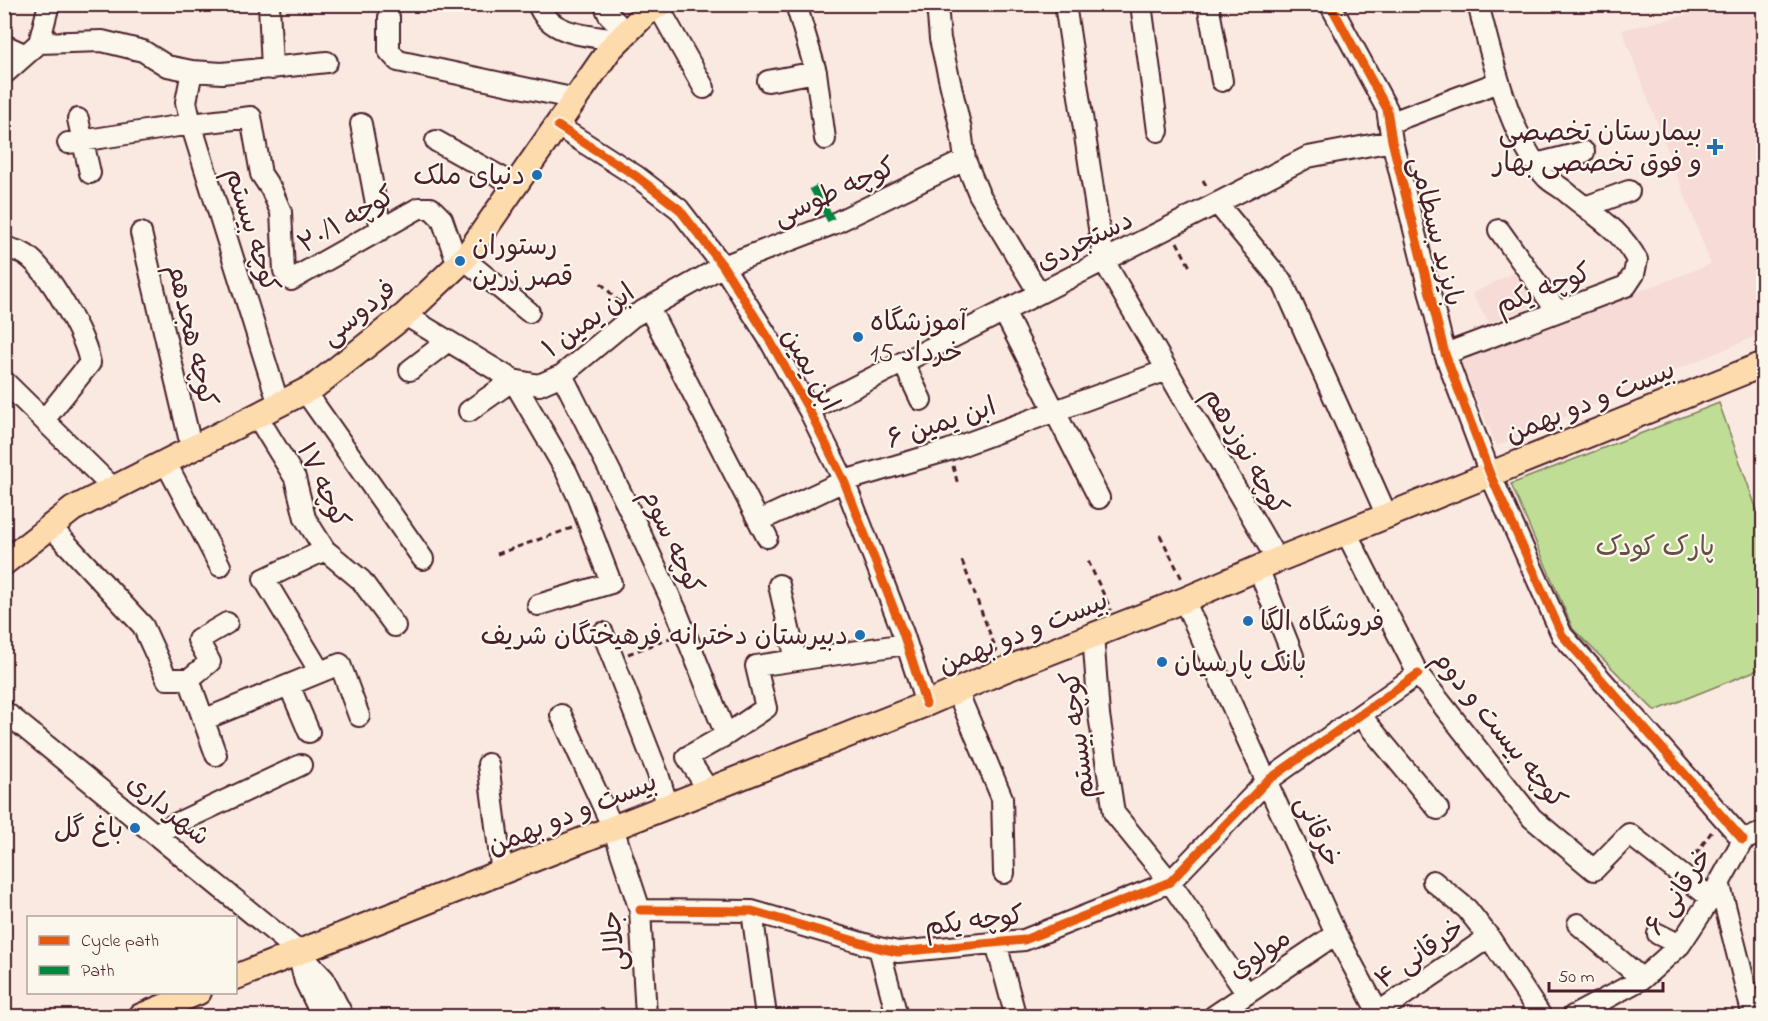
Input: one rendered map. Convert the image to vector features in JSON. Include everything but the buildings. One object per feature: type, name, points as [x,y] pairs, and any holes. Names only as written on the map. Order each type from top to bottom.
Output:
[{"type":"main road","name":"فردوسی","points":[[4,564],[73,509],[315,386],[405,315],[461,262],[517,186],[610,50],[645,14],[659,5]]},
{"type":"main road","name":"بیست و دو بهمن","points":[[237,977],[926,704],[1004,670],[1764,364]]},
{"type":"main road","points":[[141,1017],[197,994]]},
{"type":"street","points":[[4,74],[32,48],[49,4]]},
{"type":"street","points":[[269,4],[272,69]]},
{"type":"street","points":[[538,4],[542,16],[573,33],[623,36]]},
{"type":"street","points":[[604,4],[623,36]]},
{"type":"street","points":[[796,4],[816,72],[825,139]]},
{"type":"street","points":[[937,4],[940,39],[961,130],[965,160],[979,194],[1039,293]]},
{"type":"street","points":[[1065,4],[1104,261]]},
{"type":"street","points":[[1141,4],[1158,131]]},
{"type":"street","points":[[1208,4],[1222,81]]},
{"type":"street","name":"بایزید بسطامی","points":[[1330,4],[1387,109],[1390,132],[1445,354],[1490,474],[1562,635],[1743,840]]},
{"type":"street","points":[[1478,4],[1498,82],[1523,142],[1536,165],[1548,179],[1585,207],[1629,191]]},
{"type":"street","points":[[659,5],[704,88]]},
{"type":"street","points":[[389,17],[389,51],[398,61],[576,99]]},
{"type":"street","points":[[4,45],[32,48],[102,41],[143,51],[166,66],[222,73],[327,62]]},
{"type":"street","name":"کوچه بیستم","points":[[192,71],[186,102],[191,124],[279,405]]},
{"type":"street","points":[[768,81],[816,72]]},
{"type":"street","name":"دستجردی","points":[[809,410],[1308,157],[1390,132],[1498,82]]},
{"type":"street","name":"کوچه ۲۰/۱","points":[[75,142],[251,117],[261,174],[271,189],[281,212],[284,271],[291,280],[419,208],[430,208],[442,219],[461,262]]},
{"type":"street","points":[[78,119],[75,142],[90,173]]},
{"type":"street","points":[[361,124],[381,230]]},
{"type":"street","name":"ابن یمین","points":[[558,126],[636,176],[679,209],[723,266],[769,339],[809,410],[844,481],[859,516],[926,704]]},
{"type":"street","points":[[436,141],[517,186]]},
{"type":"street","points":[[1536,165],[1584,152]]},
{"type":"street","name":"کوچه طوسی","points":[[723,266],[833,224],[965,160]]},
{"type":"street","points":[[1217,203],[1283,283],[1387,516]]},
{"type":"street","name":"کوچه یکم","points":[[1445,354],[1626,286],[1634,274],[1637,260],[1627,243],[1616,231],[1585,207]]},
{"type":"street","points":[[1499,230],[1557,311]]},
{"type":"street","name":"کوچه هجدهم","points":[[141,233],[192,450]]},
{"type":"street","points":[[4,247],[25,254],[41,269],[87,347],[90,363],[44,420]]},
{"type":"street","name":"کوچه نوزدهم","points":[[1104,261],[1167,370],[1268,564]]},
{"type":"street","points":[[461,262],[529,312]]},
{"type":"street","name":"ابن یمین ۱","points":[[513,380],[539,385],[562,375],[641,312],[723,266]]},
{"type":"street","name":"ابن یمین ۶","points":[[641,312],[763,529],[844,481],[949,450],[1167,370]]},
{"type":"street","points":[[1004,312],[1053,412],[1099,498]]},
{"type":"street","points":[[405,315],[513,380],[566,471],[611,583],[538,605]]},
{"type":"street","points":[[410,370],[448,341]]},
{"type":"street","points":[[903,362],[921,400]]},
{"type":"street","name":"کوچه سوم","points":[[562,375],[627,505],[685,633],[726,735]]},
{"type":"street","points":[[468,411],[513,380]]},
{"type":"street","points":[[4,381],[114,489]]},
{"type":"street","points":[[306,391],[423,559]]},
{"type":"street","name":"۱۷ کوچه","points":[[257,416],[295,478],[305,518],[325,550],[361,580],[394,626]]},
{"type":"street","points":[[166,463],[220,566]]},
{"type":"street","points":[[51,526],[142,626],[167,679],[189,680],[210,662],[198,640],[227,623]]},
{"type":"street","name":"کوچه بیست و دوم","points":[[1346,532],[1418,674],[1532,819],[1594,870],[1629,834],[1715,890]]},
{"type":"street","points":[[320,672],[264,579],[325,550]]},
{"type":"street","points":[[1268,564],[1293,656]]},
{"type":"street","points":[[779,585],[796,660]]},
{"type":"street","name":"خرقانی","points":[[1187,598],[1336,934],[1377,1016]]},
{"type":"street","points":[[603,633],[658,774],[668,807]]},
{"type":"street","name":"کوچه بیستم","points":[[1094,634],[1099,716],[1114,813],[1170,882],[1246,994]]},
{"type":"street","points":[[709,791],[687,757],[726,735],[766,708],[756,666],[906,644]]},
{"type":"street","points":[[203,720],[340,664],[359,716]]},
{"type":"street","name":"کوچه یکم","points":[[640,910],[752,910],[898,952],[1024,940],[1170,882],[1267,781],[1418,674]]},
{"type":"street","points":[[189,680],[216,755]]},
{"type":"street","points":[[289,685],[309,732]]},
{"type":"street","points":[[957,691],[1002,798],[1004,873]]},
{"type":"street","name":"شهرداری","points":[[4,711],[298,951],[324,979],[343,1017]]},
{"type":"street","name":"جلالی","points":[[561,715],[613,828],[640,910],[646,1017]]},
{"type":"street","points":[[1360,715],[1438,809]]},
{"type":"street","points":[[488,764],[502,873]]},
{"type":"street","points":[[156,833],[301,765]]},
{"type":"street","name":"خرقانی ۶","points":[[1573,1017],[1642,979],[1680,945],[1743,840],[1764,832]]},
{"type":"street","points":[[1433,881],[1467,909],[1489,937],[1541,1017]]},
{"type":"street","points":[[1715,890],[1753,1017]]},
{"type":"street","points":[[752,910],[766,1017]]},
{"type":"street","points":[[1578,924],[1642,979]]},
{"type":"street","name":"مولوی","points":[[1224,1014],[1246,994],[1336,934]]},
{"type":"street","points":[[1658,934],[1680,945]]},
{"type":"street","name":"خرقانی ۴","points":[[1377,1016],[1489,937]]},
{"type":"street","points":[[996,943],[1015,1014]]},
{"type":"street","points":[[879,948],[897,1017]]},
{"type":"street","points":[[298,951],[305,981],[322,1017]]},
{"type":"path","points":[[1170,227],[1190,267]]},
{"type":"path","points":[[601,283],[641,312]]},
{"type":"path","points":[[496,554],[588,522]]},
{"type":"path","points":[[1160,535],[1187,598]]},
{"type":"path","points":[[962,561],[1004,670]]},
{"type":"path","points":[[1088,561],[1118,625]]},
{"type":"path","points":[[614,659],[685,633]]},
{"type":"path","points":[[1695,854],[1722,817]]},
{"type":"shaded area","name":"بیمارستان تخصصی و فوق تخصصی بهار","points":[[1732,4],[1763,5],[1763,333],[1497,446],[1460,360],[1711,264],[1622,30]]},
{"type":"shaded area","points":[[1520,269],[1537,297],[1534,305],[1489,323],[1472,294]]},
{"type":"green space","name":"پارک کودک","points":[[1719,403],[1763,527],[1763,665],[1757,670],[1655,711],[1573,629],[1511,484]]},
{"type":"marked path","points":[[813,187],[833,224]]},
{"type":"cycle path","points":[[1330,4],[1387,109],[1392,141],[1445,354],[1490,474],[1562,635],[1743,840]]},
{"type":"cycle path","points":[[558,126],[636,176],[679,209],[723,266],[769,339],[809,410],[844,481],[903,633],[926,704]]},
{"type":"cycle path","points":[[640,910],[752,911],[898,952],[1024,940],[1170,882],[1267,781],[1418,674]]},
{"type":"place","name":"بیمارستان تخصصی و فوق تخصصی بهار","points":[[1715,147]]},
{"type":"place","name":"دنیای ملک","points":[[537,175]]},
{"type":"place","name":"رستوران قصر زرین","points":[[460,261]]},
{"type":"place","name":"آموزشگاه 15 خرداد","points":[[858,337]]},
{"type":"place","name":"فروشگاه الگا","points":[[1248,621]]},
{"type":"place","name":"دبیرستان دخترانه فرهیختگان شریف","points":[[860,635]]},
{"type":"place","name":"بانک پارسیان","points":[[1162,662]]},
{"type":"place","name":"باغ گل","points":[[135,828]]}]
